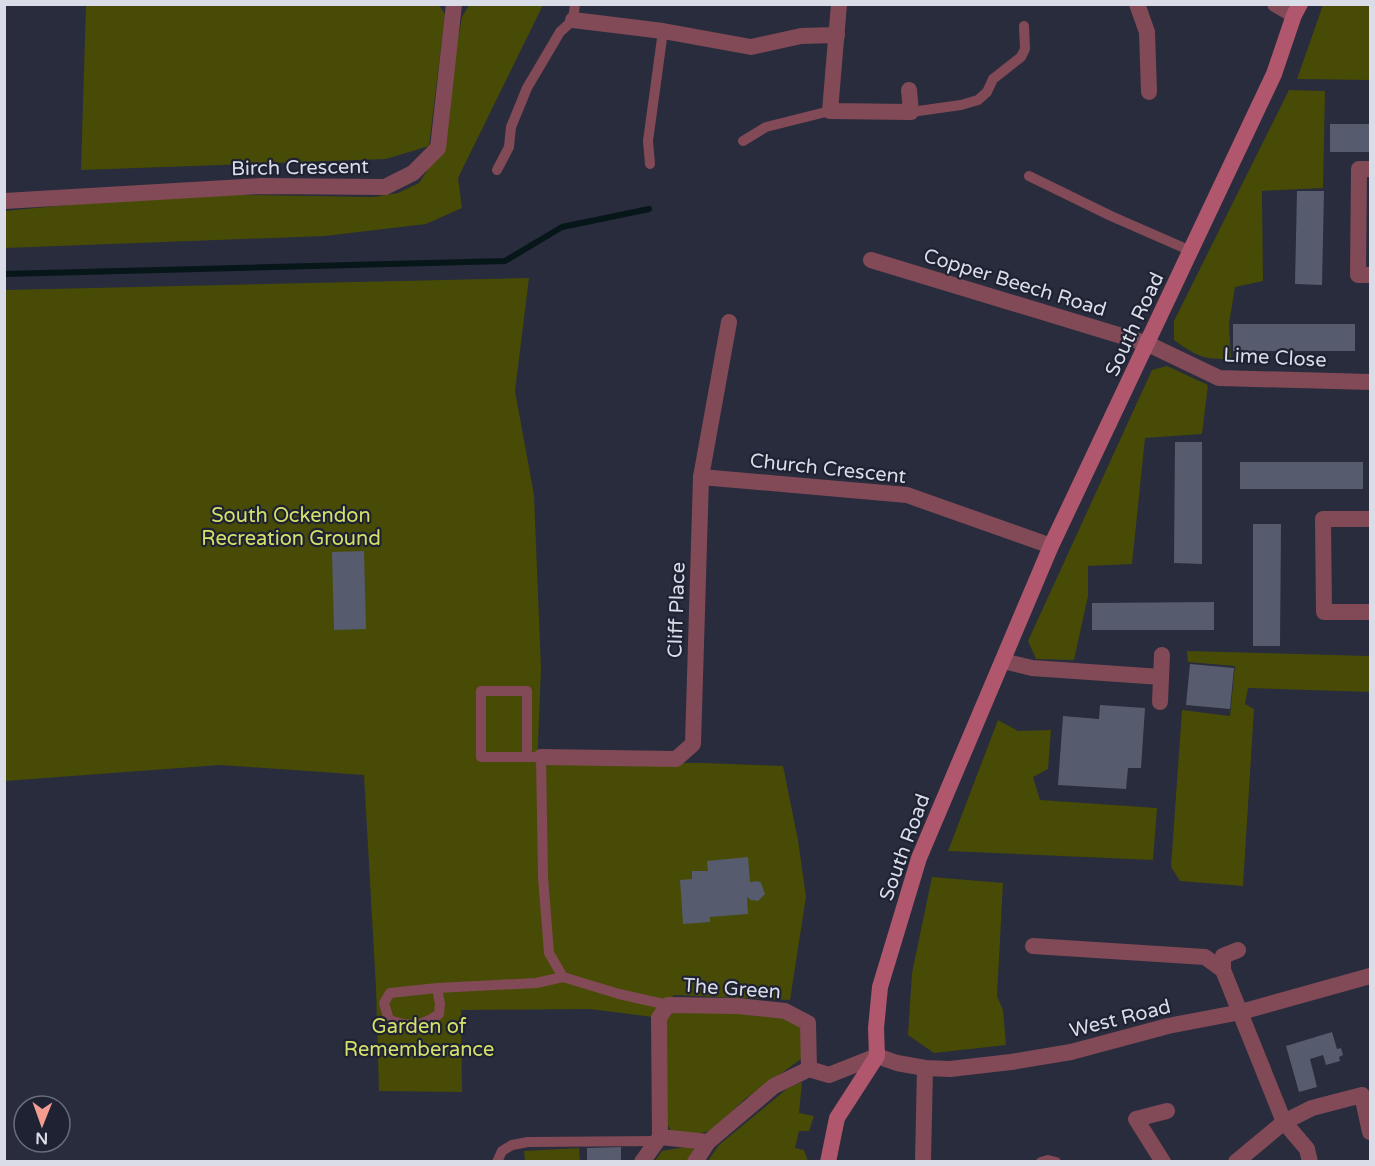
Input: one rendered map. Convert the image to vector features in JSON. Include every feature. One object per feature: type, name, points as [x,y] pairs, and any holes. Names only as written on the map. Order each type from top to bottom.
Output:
[{"type":"main road","name":"South Road","points":[[877,1056],[876,1028],[880,987],[919,858],[1051,546],[1274,74],[1297,10]]},
{"type":"main road","points":[[828,1161],[837,1118],[877,1056]]},
{"type":"street","name":"Birch Crescent","points":[[4,201],[261,186],[386,187],[413,173],[438,148],[454,4]]},
{"type":"street","points":[[839,4],[830,111],[911,112],[909,90]]},
{"type":"street","points":[[1137,4],[1147,32],[1149,92]]},
{"type":"street","points":[[1275,4],[1297,10]]},
{"type":"street","points":[[574,12],[751,48],[801,36],[837,35]]},
{"type":"street","points":[[1371,169],[1359,169],[1364,218],[1358,275],[1371,275]]},
{"type":"street","name":"Copper Beech Road","points":[[871,260],[1148,344]]},
{"type":"street","name":"Cliff Place","points":[[534,757],[676,759],[693,744],[701,477],[729,322]]},
{"type":"street","name":"Lime Close","points":[[1148,344],[1219,378],[1371,382]]},
{"type":"street","name":"Church Crescent","points":[[701,477],[907,495],[1051,546]]},
{"type":"street","points":[[1371,519],[1323,519],[1324,612],[1371,612]]},
{"type":"street","points":[[1160,702],[1162,655]]},
{"type":"street","points":[[1003,661],[1032,668],[1161,676]]},
{"type":"street","points":[[1033,946],[1205,957],[1223,970]]},
{"type":"street","points":[[1238,950],[1223,957],[1223,970],[1284,1122],[1307,1149],[1310,1161]]},
{"type":"street","name":"West Road","points":[[877,1056],[897,1063],[926,1068],[977,1067],[1071,1052],[1168,1026],[1241,1012],[1371,976]]},
{"type":"street","name":"The Green","points":[[658,1139],[659,1018],[668,1005],[738,1006],[785,1011],[808,1023],[809,1069]]},
{"type":"street","points":[[695,1161],[708,1142],[774,1086],[809,1069],[830,1075],[877,1056]]},
{"type":"street","points":[[923,1161],[926,1068]]},
{"type":"street","points":[[1236,1161],[1284,1122],[1312,1108],[1362,1095],[1371,1132]]},
{"type":"street","points":[[1163,1161],[1136,1119],[1167,1111]]},
{"type":"street","points":[[642,1161],[658,1139],[708,1142]]},
{"type":"lane","points":[[497,170],[509,147],[511,128],[527,88],[574,12]]},
{"type":"lane","points":[[911,112],[961,105],[978,100],[987,92],[993,79],[1021,57],[1024,49],[1024,27]]},
{"type":"lane","points":[[650,164],[648,141],[663,31]]},
{"type":"lane","points":[[743,141],[766,127],[830,111]]},
{"type":"lane","points":[[1029,176],[1111,216],[1191,251]]},
{"type":"lane","points":[[534,757],[481,757],[481,691],[527,691],[534,757],[549,953],[563,977]]},
{"type":"lane","points":[[437,988],[439,1014],[428,1022],[416,1026],[402,1025],[389,1020],[384,1003],[390,993],[437,988],[536,982],[563,977],[619,994],[668,1005]]},
{"type":"lane","points":[[497,1161],[502,1150],[512,1145],[528,1142],[658,1139]]},
{"type":"lane","points":[[1041,1161],[1056,1161]]},
{"type":"green space","points":[[438,4],[445,14],[429,146],[386,159],[81,170],[86,5]]},
{"type":"green space","points":[[469,5],[543,5],[458,178],[462,208],[426,224],[325,236],[5,248],[4,211],[185,194],[373,197],[398,193],[419,183],[442,148],[445,109],[462,17]]},
{"type":"green space","points":[[1323,5],[1370,5],[1370,80],[1297,79]]},
{"type":"green space","points":[[1289,90],[1325,91],[1323,188],[1262,191],[1263,281],[1235,287],[1229,324],[1231,359],[1201,356],[1174,340],[1174,321]]},
{"type":"green space","name":"South Ockendon Recreation Ground","points":[[529,278],[515,391],[534,495],[541,668],[537,770],[552,763],[703,763],[783,766],[798,840],[806,897],[790,1000],[674,995],[653,1017],[590,1009],[461,1010],[462,1092],[379,1091],[376,988],[364,775],[220,765],[5,781],[5,290]]},
{"type":"green space","points":[[1167,366],[1208,385],[1202,434],[1145,438],[1132,564],[1088,566],[1088,596],[1074,660],[1036,659],[1028,641],[1152,370]]},
{"type":"green space","points":[[1187,651],[1370,656],[1370,692],[1248,688],[1245,704],[1254,709],[1243,886],[1180,881],[1171,867],[1182,710],[1230,716],[1235,666],[1188,662]]},
{"type":"green space","points":[[998,720],[1018,731],[1051,730],[1048,769],[1033,777],[1040,800],[1157,808],[1153,860],[948,851]]},
{"type":"green space","points":[[932,877],[1003,883],[997,996],[1003,1010],[1006,1045],[934,1053],[908,1035],[912,973]]},
{"type":"green space","points":[[685,1009],[778,1015],[802,1028],[804,1057],[745,1099],[711,1131],[673,1136],[667,1123],[665,1021],[673,1013]]},
{"type":"green space","points":[[802,1082],[799,1113],[814,1116],[809,1131],[799,1131],[795,1148],[804,1150],[808,1161],[707,1162],[719,1145],[788,1088]]},
{"type":"green space","points":[[579,1148],[580,1161],[525,1161],[524,1151]]},
{"type":"green space","points":[[692,1148],[695,1152],[690,1161],[655,1161],[662,1151]]},
{"type":"building","points":[[1330,124],[1370,124],[1370,152],[1330,152]]},
{"type":"building","points":[[1297,191],[1324,191],[1322,285],[1295,284]]},
{"type":"building","points":[[1233,324],[1355,324],[1355,351],[1233,351]]},
{"type":"building","points":[[1175,442],[1202,442],[1202,564],[1174,563]]},
{"type":"building","points":[[1240,462],[1363,462],[1363,489],[1240,489]]},
{"type":"building","points":[[1253,524],[1281,524],[1280,646],[1253,646]]},
{"type":"building","points":[[364,551],[366,629],[334,630],[332,552]]},
{"type":"building","points":[[1214,602],[1214,630],[1092,630],[1092,603]]},
{"type":"building","points":[[1190,664],[1234,668],[1230,709],[1186,705]]},
{"type":"building","points":[[1100,705],[1145,708],[1141,768],[1128,768],[1126,789],[1058,785],[1063,716],[1099,719]]},
{"type":"building","points":[[748,857],[750,882],[761,883],[765,894],[758,901],[747,897],[748,914],[710,917],[710,922],[683,924],[680,880],[692,879],[692,871],[708,871],[707,861]]},
{"type":"building","points":[[1332,1032],[1337,1049],[1341,1048],[1343,1055],[1339,1057],[1340,1061],[1326,1065],[1323,1055],[1310,1059],[1317,1087],[1299,1092],[1286,1046]]},
{"type":"building","points":[[621,1147],[621,1161],[587,1161],[587,1148]]},
{"type":"waterway","points":[[4,274],[505,261],[562,227],[649,209]]},
{"type":"park label","name":"Garden of Rememberance","points":[[419,1038]]}]
